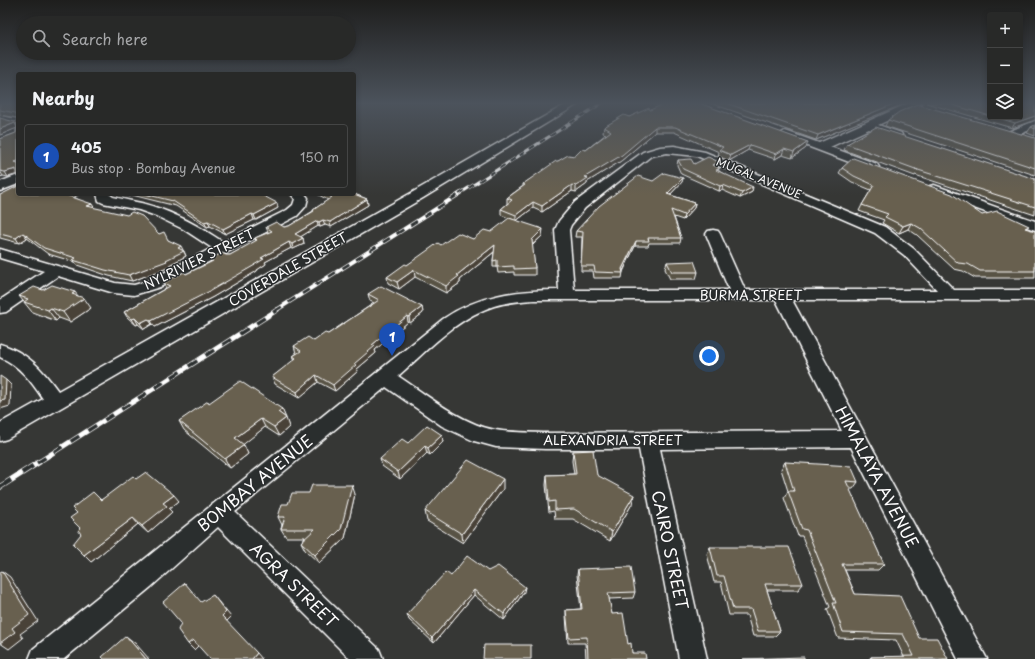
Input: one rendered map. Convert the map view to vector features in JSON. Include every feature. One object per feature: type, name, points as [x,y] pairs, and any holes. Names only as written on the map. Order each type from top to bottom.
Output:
[{"type":"street","name":"COVERDALE STREET","points":[[0,433],[418,195],[522,134]]},
{"type":"street","points":[[784,134],[886,171]]},
{"type":"street","points":[[820,147],[850,134]]},
{"type":"street","points":[[892,134],[905,138]]},
{"type":"street","points":[[1013,134],[1029,139]]},
{"type":"street","name":"MUGAL AVENUE","points":[[567,295],[562,230],[567,220],[580,205],[647,154],[660,150],[676,150],[701,154],[880,230],[898,242],[915,257],[950,295]]},
{"type":"street","points":[[0,187],[16,180]]},
{"type":"street","points":[[923,185],[1035,226]]},
{"type":"street","points":[[105,196],[108,200],[150,209],[207,238],[222,248]]},
{"type":"street","name":"NYLRIVIER STREET","points":[[0,253],[114,288],[134,290],[154,284],[295,212],[302,202],[302,198],[300,196]]},
{"type":"street","points":[[713,234],[739,295]]},
{"type":"street","points":[[0,308],[55,270]]},
{"type":"street","name":"BURMA STREET","points":[[470,310],[485,303],[510,297],[567,295],[1035,295]]},
{"type":"street","name":"HIMALAYA AVENUE","points":[[781,295],[973,659]]},
{"type":"street","name":"BOMBAY AVENUE","points":[[43,659],[142,578],[219,512],[385,378],[449,323],[470,310]]},
{"type":"street","points":[[0,350],[12,354],[25,363],[38,377],[54,401]]},
{"type":"street","name":"ALEXANDRIA STREET","points":[[385,378],[467,429],[496,439],[858,439]]},
{"type":"street","name":"CAIRO STREET","points":[[648,440],[693,659]]},
{"type":"street","name":"AGRA STREET","points":[[219,512],[369,659]]},
{"type":"building","points":[[16,134],[16,162],[14,162],[16,162],[16,169],[5,172],[0,171],[0,139]]},
{"type":"building","points":[[607,134],[647,134],[622,155],[585,177],[588,178],[576,186],[572,185],[542,206],[533,202],[516,215],[501,209],[512,200],[507,198],[525,185],[523,184],[556,161],[568,155],[575,156],[582,149],[586,150]]},
{"type":"building","points":[[691,134],[785,134],[808,142],[794,152],[784,149],[776,154],[750,145],[731,155],[719,150],[723,147]]},
{"type":"building","points":[[864,134],[897,134],[1035,179],[1035,207],[917,170],[847,144]]},
{"type":"building","points":[[930,134],[1020,134],[1035,138],[1035,168]]},
{"type":"building","points":[[708,157],[719,162],[713,165],[720,168],[716,170],[753,187],[742,193],[723,185],[720,186],[683,169],[678,160],[691,159],[694,164]]},
{"type":"building","points":[[853,158],[952,194],[982,215],[997,211],[1029,226],[1025,228],[1035,231],[1035,271],[980,271],[968,264],[958,263],[920,228],[911,223],[903,226],[885,217],[888,214],[862,205],[874,185],[854,176],[842,168]]},
{"type":"building","points":[[664,173],[683,178],[667,194],[695,203],[684,215],[671,210],[681,238],[648,238],[649,241],[636,241],[622,269],[623,273],[595,272],[594,266],[581,266],[583,232],[576,231],[599,206],[638,176],[653,181]]},
{"type":"building","points":[[16,187],[16,196],[69,196],[92,204],[87,206],[127,215],[132,212],[142,216],[159,234],[164,232],[168,240],[181,246],[178,248],[184,251],[166,260],[167,261],[129,275],[105,270],[73,260],[76,258],[44,248],[23,233],[16,238],[0,234],[0,195]]},
{"type":"building","points":[[356,195],[367,199],[330,222],[323,220],[319,222],[317,221],[295,234],[303,238],[292,244],[289,242],[261,258],[264,259],[255,265],[210,291],[151,321],[148,319],[140,323],[135,318],[132,319],[124,312],[170,286],[163,283],[184,272],[186,274],[213,261],[210,259],[222,253],[230,255],[257,240],[255,238],[272,231],[266,227],[276,222],[284,227],[289,226],[314,211],[313,210],[332,197],[330,196],[356,196]]},
{"type":"building","points":[[152,196],[264,196],[277,203],[223,229],[208,221],[204,222],[173,201]]},
{"type":"building","points":[[509,218],[543,229],[532,240],[535,268],[514,269],[514,266],[497,267],[497,260],[493,261],[495,245],[457,275],[459,276],[446,286],[414,270],[397,282],[387,277],[438,243],[441,245],[458,233],[473,239],[484,230],[491,232]]},
{"type":"building","points":[[694,261],[698,272],[672,272],[667,262]]},
{"type":"building","points":[[52,285],[75,292],[72,294],[84,298],[63,312],[51,308],[48,310],[24,302],[28,299],[19,296],[34,287],[43,290]]},
{"type":"building","points":[[381,286],[422,307],[409,317],[407,316],[372,345],[375,346],[333,385],[316,375],[297,392],[272,377],[296,358],[293,356],[301,351],[294,346],[308,337],[314,341],[325,333],[328,334],[379,300],[368,294]]},
{"type":"building","points":[[0,376],[6,380],[5,400],[0,401]]},
{"type":"building","points":[[240,381],[282,409],[278,412],[286,418],[274,427],[261,419],[235,438],[244,445],[225,459],[179,421],[208,401],[209,403]]},
{"type":"building","points":[[427,425],[442,435],[428,448],[425,446],[398,472],[380,459],[402,439],[408,443]]},
{"type":"building","points":[[593,450],[597,475],[634,495],[612,532],[574,509],[555,510],[555,501],[549,502],[547,475],[576,474],[573,451]]},
{"type":"building","points":[[468,460],[503,479],[462,534],[425,511]]},
{"type":"building","points":[[785,462],[851,466],[858,482],[846,481],[884,564],[842,564],[855,594],[900,596],[919,638],[937,638],[948,659],[872,659],[871,657],[914,656],[903,634],[843,632],[833,603],[836,603],[807,530],[802,529],[788,491],[794,491]]},
{"type":"building","points":[[146,472],[174,495],[163,503],[167,506],[142,526],[133,518],[84,555],[73,544],[81,534],[78,530],[80,528],[70,518],[77,513],[72,508],[93,492],[101,500],[133,476],[136,479]]},
{"type":"building","points":[[312,485],[352,485],[341,529],[315,555],[301,542],[315,529],[281,529],[285,517],[278,517],[282,504],[288,504],[292,493],[309,493]]},
{"type":"building","points":[[710,547],[789,547],[803,584],[765,584],[780,631],[758,631],[751,609],[733,609],[724,576],[717,576]]},
{"type":"building","points":[[467,556],[488,571],[498,566],[525,587],[504,614],[474,590],[432,638],[407,614],[446,572],[451,576]]},
{"type":"building","points":[[631,567],[635,592],[608,593],[612,614],[623,613],[628,644],[631,643],[632,653],[645,653],[646,659],[588,659],[587,637],[569,638],[566,610],[582,609],[578,569]]},
{"type":"building","points":[[2,571],[29,615],[12,628],[15,632],[0,643],[0,572]]},
{"type":"building","points":[[185,583],[201,602],[213,595],[226,612],[222,616],[257,653],[252,659],[210,659],[193,640],[188,644],[178,630],[181,623],[163,602]]},
{"type":"building","points":[[126,636],[146,659],[104,659],[102,657]]},
{"type":"building","points":[[484,645],[531,645],[531,659],[483,659]]},
{"type":"building","points":[[804,657],[804,659],[742,659]]},
{"type":"railway","points":[[459,194],[554,134]]},
{"type":"railway","points":[[275,311],[461,193]]},
{"type":"railway","points":[[37,463],[277,310]]},
{"type":"railway","points":[[0,487],[39,462]]},
{"type":"place","name":"405","points":[[392,356]]}]
